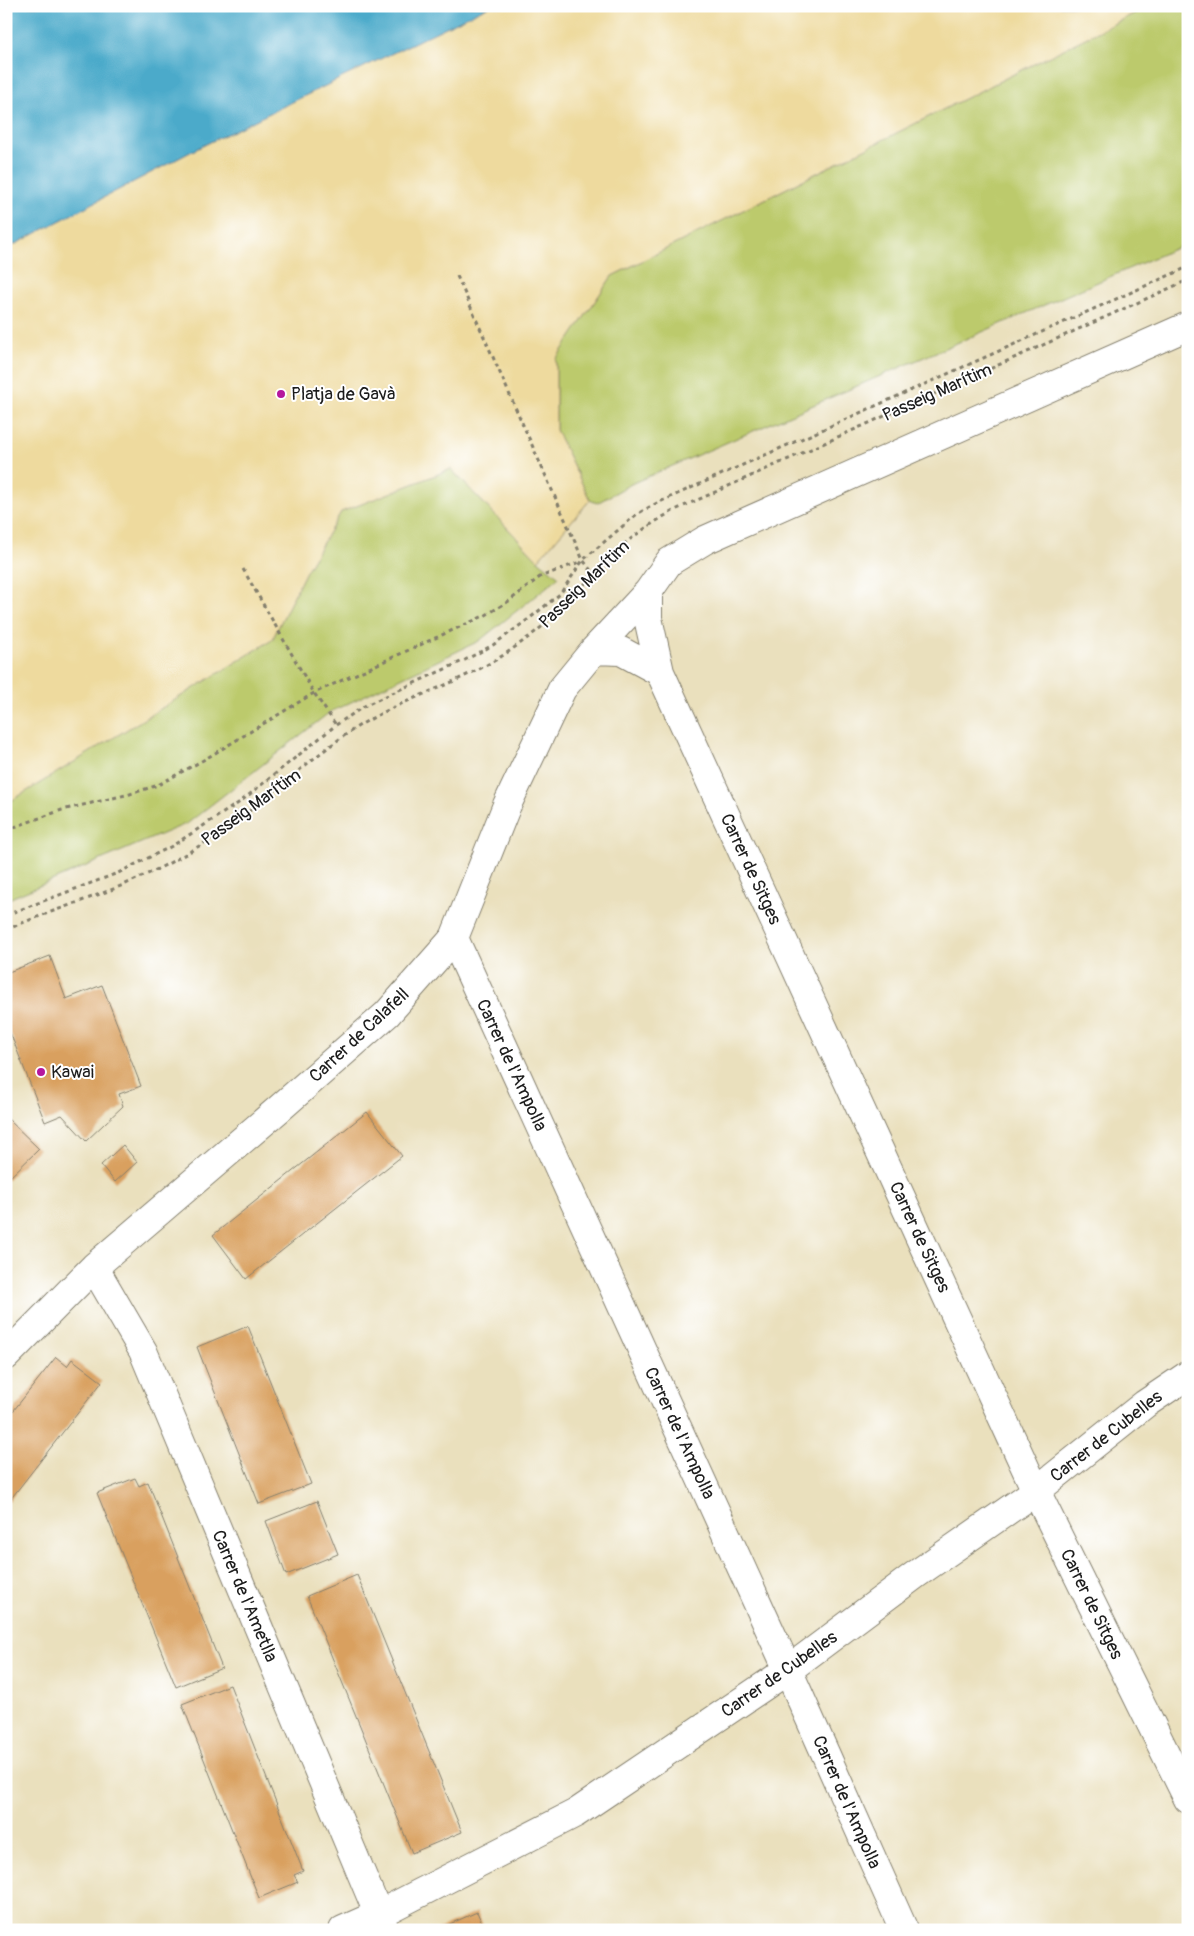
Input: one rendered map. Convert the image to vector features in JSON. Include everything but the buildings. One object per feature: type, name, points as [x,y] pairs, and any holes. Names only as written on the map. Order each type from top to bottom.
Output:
[{"type":"street","points":[[648,592],[668,562],[706,540],[1188,326]]},
{"type":"street","name":"Carrer de Calafell","points":[[6,1356],[94,1267],[387,1014],[454,938],[507,804],[562,689],[594,650],[648,592]]},
{"type":"street","name":"Carrer de Sitges","points":[[648,592],[648,618],[660,672],[1036,1491],[1188,1799]]},
{"type":"street","points":[[594,650],[621,651],[660,672]]},
{"type":"street","name":"Carrer de l'Ampolla","points":[[454,938],[788,1670],[904,1930]]},
{"type":"street","name":"Carrer de l'Ametlla","points":[[94,1267],[143,1351],[382,1922]]},
{"type":"street","name":"Carrer de Cubelles","points":[[343,1930],[382,1922],[576,1813],[788,1670],[915,1575],[1036,1491],[1145,1404],[1188,1375]]},
{"type":"path","name":"Passeig Marítim","points":[[6,915],[118,873],[172,846],[240,802],[336,725],[366,705],[465,660],[493,645],[560,594],[583,560],[637,514],[655,504],[1188,267]]},
{"type":"path","points":[[457,276],[583,560],[593,574]]},
{"type":"path","name":"Passeig Marítim","points":[[6,930],[102,893],[154,870],[202,844],[248,813],[334,743],[357,727],[382,713],[482,667],[506,653],[572,600],[593,574],[645,527],[675,510],[1188,280]]},
{"type":"path","points":[[6,830],[62,810],[130,794],[158,785],[314,694],[486,615],[509,601],[540,577],[583,560]]},
{"type":"path","points":[[243,568],[314,694],[336,725]]},
{"type":"green space","points":[[1149,6],[1188,6],[1188,243],[633,483],[597,503],[590,500],[556,430],[556,359],[612,276]]},
{"type":"green space","points":[[451,469],[538,560],[559,577],[479,641],[330,712],[188,823],[6,900],[6,804],[272,640],[305,573],[341,512]]},
{"type":"sand","name":"Platja de Gavà","points":[[489,6],[1149,6],[612,276],[556,359],[556,430],[590,500],[538,560],[451,469],[341,512],[305,573],[272,640],[6,804],[6,249],[198,148]]},
{"type":"water","points":[[6,6],[489,6],[198,148],[6,249]]},
{"type":"place","name":"Platja de Gavà","points":[[281,394]]},
{"type":"place","name":"Kawai","points":[[41,1072]]}]
